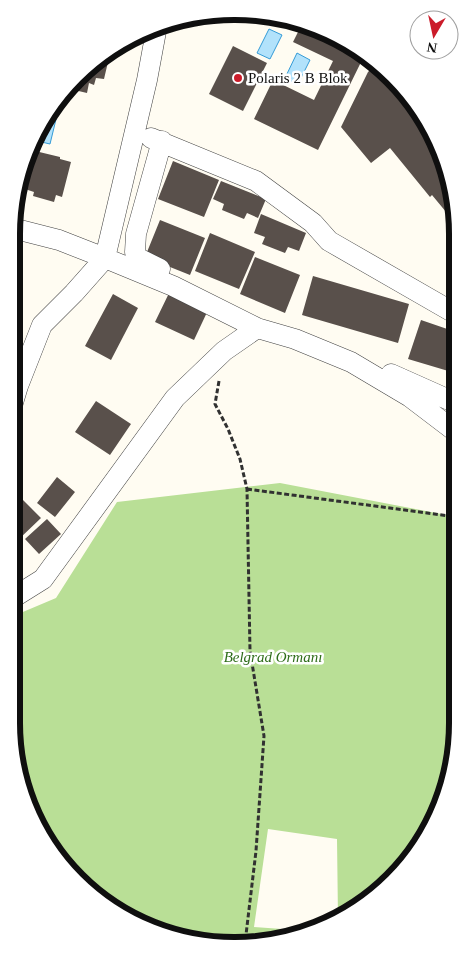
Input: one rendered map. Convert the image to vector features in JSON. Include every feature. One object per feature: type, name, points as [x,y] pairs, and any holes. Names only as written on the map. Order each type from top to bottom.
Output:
[{"type":"street","points":[[20,381],[42,325],[105,258],[147,80],[155,35]]},
{"type":"street","points":[[135,132],[256,181],[313,223],[329,241],[449,310]]},
{"type":"street","points":[[162,142],[136,234],[135,252],[138,258],[449,400]]},
{"type":"street","points":[[20,230],[59,240],[105,258],[173,286],[256,328],[295,339],[351,362],[410,397],[449,427]]},
{"type":"street","points":[[20,594],[43,580],[175,398],[224,351],[256,328]]},
{"type":"path","points":[[224,351],[215,404],[240,459],[247,489],[250,651],[264,736],[256,851],[246,937]]},
{"type":"path","points":[[247,489],[449,516]]},
{"type":"green space","name":"Belgrad Ormanı","points":[[280,483],[449,515],[449,737],[442,778],[433,805],[405,853],[376,884],[342,908],[338,910],[337,839],[268,829],[254,927],[291,930],[249,937],[220,937],[166,926],[152,921],[115,901],[93,884],[73,864],[49,830],[31,791],[20,737],[20,613],[56,598],[117,502]]},
{"type":"water","points":[[269,29],[282,35],[270,59],[257,53]]},
{"type":"water","points":[[297,53],[310,60],[298,84],[285,78]]},
{"type":"water","points":[[58,113],[50,144],[41,142]]},
{"type":"building","points":[[299,30],[329,42],[361,61],[318,150],[254,119],[273,80],[314,100],[333,61],[293,42]]},
{"type":"building","name":"Polaris 2 B Blok","points":[[233,46],[267,63],[243,111],[209,94]]},
{"type":"building","points":[[108,62],[104,79],[96,78],[94,85],[89,83],[87,93],[76,90],[93,73]]},
{"type":"building","points":[[371,69],[396,93],[420,127],[438,166],[448,215],[432,195],[430,197],[390,148],[371,163],[341,127]]},
{"type":"building","points":[[36,151],[60,157],[60,159],[71,162],[62,197],[56,195],[54,202],[33,196],[34,192],[25,189],[24,193],[27,179]]},
{"type":"building","points":[[173,161],[219,180],[204,217],[158,199]]},
{"type":"building","points":[[221,181],[266,199],[258,218],[247,213],[244,219],[222,210],[224,204],[213,199]]},
{"type":"building","points":[[261,214],[306,233],[299,251],[288,247],[285,253],[262,244],[265,237],[254,233]]},
{"type":"building","points":[[160,220],[205,238],[190,275],[145,257]]},
{"type":"building","points":[[210,233],[255,252],[239,289],[195,271]]},
{"type":"building","points":[[255,257],[300,275],[285,313],[240,294]]},
{"type":"building","points":[[313,276],[409,304],[398,343],[302,315]]},
{"type":"building","points":[[171,289],[209,308],[194,340],[155,322]]},
{"type":"building","points":[[113,294],[138,308],[111,360],[85,346]]},
{"type":"building","points":[[421,320],[449,330],[449,371],[408,359]]},
{"type":"building","points":[[96,401],[131,424],[110,455],[75,432]]},
{"type":"building","points":[[57,477],[75,492],[55,517],[37,503]]},
{"type":"building","points":[[20,497],[41,518],[20,538]]},
{"type":"building","points":[[47,519],[61,534],[39,554],[25,539]]},
{"type":"place","name":"Polaris 2 B Blok","points":[[238,78]]}]
